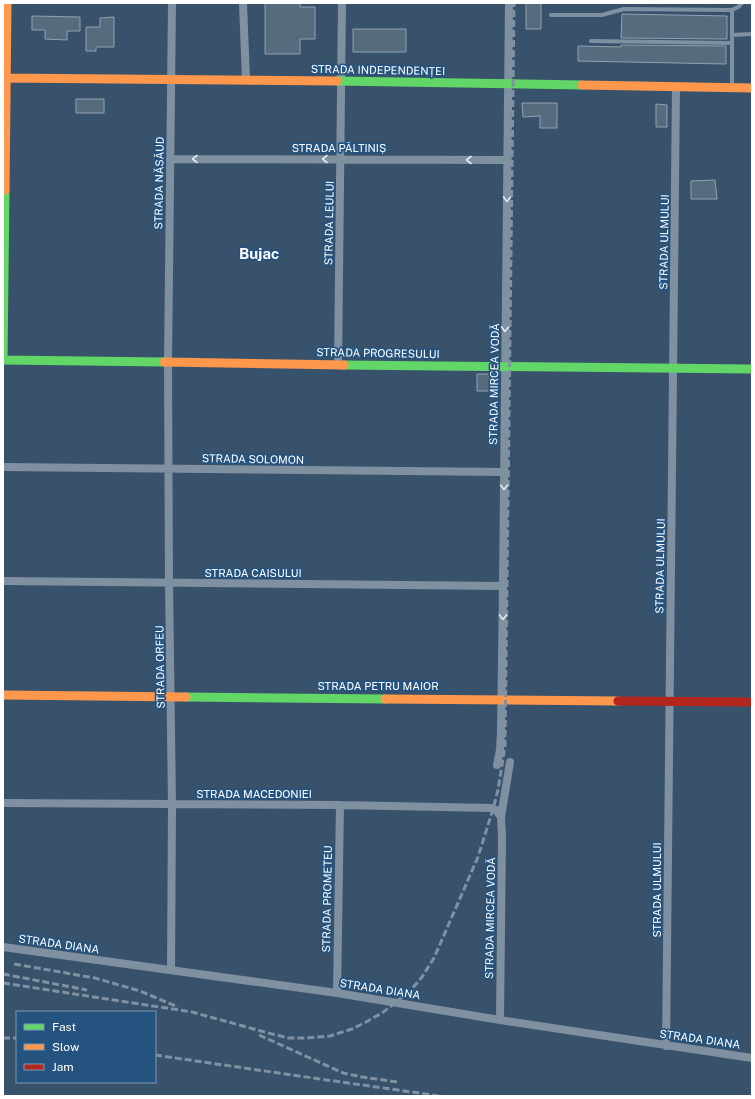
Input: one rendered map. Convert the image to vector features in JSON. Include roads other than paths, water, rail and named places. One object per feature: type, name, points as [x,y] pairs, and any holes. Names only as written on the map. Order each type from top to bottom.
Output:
[{"type":"street","points":[[3,360],[4,78],[7,3]]},
{"type":"street","name":"STRADA NĂSĂUD","points":[[168,363],[172,3]]},
{"type":"street","points":[[243,3],[246,80]]},
{"type":"street","name":"STRADA LEULUI","points":[[338,365],[342,3]]},
{"type":"street","name":"STRADA MIRCEA VODĂ","points":[[497,765],[500,739],[503,586],[509,3]]},
{"type":"street","name":"STRADA INDEPENDENȚEI","points":[[4,78],[342,81],[752,88]]},
{"type":"street","name":"STRADA ULMULUI","points":[[666,1046],[676,87]]},
{"type":"street","name":"STRADA PĂLTINIȘ","points":[[170,159],[508,160]]},
{"type":"street","name":"STRADA PROGRESULUI","points":[[3,360],[752,369]]},
{"type":"street","name":"STRADA ORFEU","points":[[168,363],[172,804],[171,970]]},
{"type":"street","name":"STRADA SOLOMON","points":[[3,467],[504,472]]},
{"type":"street","name":"STRADA CAISULUI","points":[[3,581],[503,586]]},
{"type":"street","name":"STRADA PETRU MAIOR","points":[[3,695],[752,702]]},
{"type":"street","name":"STRADA MIRCEA VODĂ","points":[[500,1020],[501,817],[510,762]]},
{"type":"street","name":"STRADA MACEDONIEI","points":[[3,803],[340,805],[491,808],[496,810],[501,817]]},
{"type":"street","name":"STRADA PROMETEU","points":[[337,993],[340,805]]},
{"type":"street","name":"STRADA DIANA","points":[[3,947],[337,993],[666,1046],[752,1058]]},
{"type":"lane","points":[[551,15],[602,15],[624,9],[732,10],[742,3]]},
{"type":"lane","points":[[732,10],[732,88]]},
{"type":"lane","points":[[732,34],[752,34]]},
{"type":"lane","points":[[591,41],[732,43]]},
{"type":"railway","points":[[3,983],[192,1012],[289,1038],[306,1038],[330,1036],[352,1029],[382,1013],[410,991],[422,977],[434,958],[478,857],[498,790],[505,746],[514,3]]},
{"type":"railway","points":[[14,964],[95,978],[140,991],[178,1007]]},
{"type":"railway","points":[[3,974],[87,990]]},
{"type":"railway","points":[[259,1035],[343,1073],[398,1082]]},
{"type":"railway","points":[[3,1038],[16,1038]]},
{"type":"railway","points":[[156,1055],[440,1096]]},
{"type":"district","name":"Bujac","points":[[259,253]]}]
